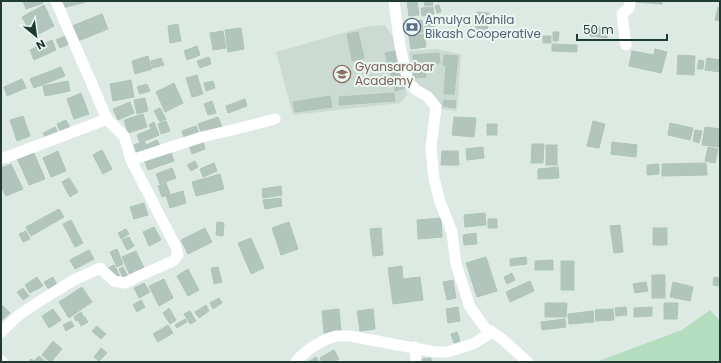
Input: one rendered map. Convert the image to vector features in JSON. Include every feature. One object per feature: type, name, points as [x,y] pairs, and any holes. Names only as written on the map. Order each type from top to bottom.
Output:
[{"type":"street","points":[[1,332],[19,316],[43,299],[74,280],[100,268],[114,281],[125,283],[173,261],[178,255],[176,247],[131,160],[124,136],[107,119],[56,1]]},
{"type":"street","points":[[394,1],[400,46],[408,82],[416,90],[427,96],[436,107],[432,148],[434,179],[440,202],[452,232],[459,277],[470,307],[486,330],[502,339],[528,362]]},
{"type":"street","points":[[626,45],[622,14],[628,8],[630,1]]},
{"type":"street","points":[[1,158],[8,157],[107,119]]},
{"type":"street","points":[[131,160],[202,137],[275,119]]},
{"type":"street","points":[[296,362],[301,355],[324,340],[338,336],[350,336],[415,347],[434,352],[447,352],[473,344],[492,332]]},
{"type":"street","points":[[415,347],[416,362]]},
{"type":"shaded area","name":"Gyansarobar Academy","points":[[385,25],[395,41],[407,95],[400,103],[293,115],[276,52],[364,27]]},
{"type":"shaded area","points":[[436,49],[461,54],[457,111],[441,109],[437,98],[426,93],[413,81],[409,51]]},
{"type":"green space","points":[[710,310],[720,321],[720,362],[596,362],[682,330]]},
{"type":"building","points":[[23,1],[42,1],[43,3],[26,9]]},
{"type":"building","points":[[60,1],[86,1],[86,2],[62,8]]},
{"type":"building","points":[[407,1],[417,1],[419,15],[409,16]]},
{"type":"building","points":[[424,1],[432,1],[433,5],[425,6]]},
{"type":"building","points":[[662,1],[662,4],[636,2]]},
{"type":"building","points":[[44,5],[49,15],[27,26],[22,17]]},
{"type":"building","points":[[439,5],[441,12],[437,13],[435,6]]},
{"type":"building","points":[[433,7],[434,14],[422,16],[421,8]]},
{"type":"building","points":[[718,7],[720,8],[720,21],[715,20]]},
{"type":"building","points":[[477,12],[489,13],[487,33],[475,32]]},
{"type":"building","points":[[102,14],[108,29],[78,41],[72,26]]},
{"type":"building","points":[[49,16],[54,26],[33,37],[28,27]]},
{"type":"building","points":[[422,20],[423,32],[410,34],[408,23]]},
{"type":"building","points":[[435,21],[435,28],[425,30],[424,23]]},
{"type":"building","points":[[178,24],[181,41],[170,43],[168,26]]},
{"type":"building","points":[[591,26],[608,28],[607,38],[590,36]]},
{"type":"building","points":[[241,28],[244,49],[228,52],[225,30]]},
{"type":"building","points":[[223,31],[226,48],[213,50],[210,33]]},
{"type":"building","points":[[358,32],[364,58],[352,61],[347,34]]},
{"type":"building","points":[[553,32],[559,32],[558,41],[553,41]]},
{"type":"building","points":[[424,34],[426,47],[411,49],[409,36]]},
{"type":"building","points":[[65,36],[69,44],[60,48],[56,40]]},
{"type":"building","points":[[543,36],[551,36],[551,43],[543,43]]},
{"type":"building","points":[[52,40],[56,50],[34,60],[30,50]]},
{"type":"building","points":[[552,44],[577,45],[577,52],[552,51]]},
{"type":"building","points":[[197,46],[200,55],[187,60],[184,51]]},
{"type":"building","points":[[655,49],[667,52],[661,73],[629,66],[632,51],[654,55]]},
{"type":"building","points":[[396,51],[405,88],[395,91],[385,53]]},
{"type":"building","points":[[439,53],[440,63],[414,65],[413,55]]},
{"type":"building","points":[[444,55],[458,56],[454,94],[444,94],[446,66],[443,65]]},
{"type":"building","points":[[678,55],[695,56],[694,75],[677,74]]},
{"type":"building","points":[[148,56],[152,69],[135,74],[132,61]]},
{"type":"building","points":[[209,57],[211,64],[200,68],[197,61]]},
{"type":"building","points":[[161,58],[164,65],[153,68],[151,61]]},
{"type":"building","points":[[707,58],[720,60],[720,72],[705,70]]},
{"type":"building","points":[[699,60],[704,61],[703,69],[697,69]]},
{"type":"building","points":[[61,67],[65,76],[34,88],[30,79]]},
{"type":"building","points":[[425,67],[426,77],[414,78],[413,69]]},
{"type":"building","points":[[197,75],[203,94],[192,97],[186,78]]},
{"type":"building","points":[[22,79],[26,88],[7,96],[4,87]]},
{"type":"building","points":[[131,80],[134,97],[113,101],[110,84]]},
{"type":"building","points":[[68,81],[70,91],[45,96],[43,86]]},
{"type":"building","points":[[213,81],[215,88],[206,91],[204,83]]},
{"type":"building","points":[[174,83],[183,103],[165,112],[156,92]]},
{"type":"building","points":[[147,84],[150,91],[140,94],[137,87]]},
{"type":"building","points":[[81,93],[89,114],[74,119],[67,99]]},
{"type":"building","points":[[394,93],[395,101],[339,105],[339,97]]},
{"type":"building","points":[[330,96],[332,107],[295,112],[293,102]]},
{"type":"building","points":[[145,98],[148,111],[137,114],[134,100]]},
{"type":"building","points":[[245,99],[247,106],[228,113],[226,106]]},
{"type":"building","points":[[444,100],[456,101],[455,108],[443,106]]},
{"type":"building","points":[[212,101],[216,113],[208,115],[204,104]]},
{"type":"building","points":[[130,102],[134,113],[118,120],[113,109]]},
{"type":"building","points":[[160,108],[166,119],[160,122],[154,111]]},
{"type":"building","points":[[143,114],[147,127],[128,133],[124,120]]},
{"type":"building","points":[[23,116],[30,136],[17,141],[10,120]]},
{"type":"building","points":[[218,117],[222,127],[202,135],[198,124]]},
{"type":"building","points":[[454,117],[476,118],[474,137],[452,135]]},
{"type":"building","points":[[66,120],[70,128],[61,133],[57,124]]},
{"type":"building","points":[[166,121],[170,131],[161,134],[158,124]]},
{"type":"building","points":[[593,121],[605,124],[599,148],[587,146]]},
{"type":"building","points":[[154,122],[159,135],[140,143],[137,135],[151,129],[149,125]]},
{"type":"building","points":[[670,123],[693,128],[690,140],[668,135]]},
{"type":"building","points":[[487,124],[497,124],[497,135],[487,135]]},
{"type":"building","points":[[196,126],[199,134],[185,140],[182,131]]},
{"type":"building","points":[[55,127],[58,133],[46,139],[43,133]]},
{"type":"building","points":[[705,127],[720,129],[719,147],[702,145]]},
{"type":"building","points":[[695,130],[702,131],[699,143],[693,141]]},
{"type":"building","points":[[157,140],[161,148],[138,157],[134,145],[144,141],[146,145]]},
{"type":"building","points":[[203,141],[205,149],[192,154],[189,145]]},
{"type":"building","points":[[612,142],[620,143],[618,155],[611,154]]},
{"type":"building","points":[[621,143],[637,145],[636,157],[619,155]]},
{"type":"building","points":[[532,144],[544,144],[543,163],[531,163]]},
{"type":"building","points":[[546,145],[557,145],[557,165],[546,165]]},
{"type":"building","points":[[483,147],[484,158],[467,160],[466,149]]},
{"type":"building","points":[[708,147],[718,149],[715,163],[705,161]]},
{"type":"building","points":[[102,150],[112,169],[103,174],[93,155]]},
{"type":"building","points":[[170,150],[174,161],[148,170],[144,160]]},
{"type":"building","points":[[33,151],[45,179],[29,185],[17,158]]},
{"type":"building","points":[[58,151],[66,171],[51,177],[43,158]]},
{"type":"building","points":[[442,151],[458,151],[459,165],[441,165]]},
{"type":"building","points":[[195,161],[198,167],[191,171],[187,165]]},
{"type":"building","points":[[214,163],[217,171],[203,177],[200,169]]},
{"type":"building","points":[[706,163],[707,175],[662,176],[662,164]]},
{"type":"building","points":[[11,164],[23,189],[6,196],[1,186],[1,168]]},
{"type":"building","points":[[659,164],[659,174],[647,175],[647,165]]},
{"type":"building","points":[[558,167],[559,178],[538,179],[538,169]]},
{"type":"building","points":[[172,168],[176,178],[160,184],[156,174]]},
{"type":"building","points":[[220,174],[224,189],[196,196],[192,182]]},
{"type":"building","points":[[69,178],[78,192],[70,197],[62,182]]},
{"type":"building","points":[[166,183],[170,194],[162,197],[158,186]]},
{"type":"building","points":[[281,186],[282,195],[263,198],[262,189]]},
{"type":"building","points":[[183,191],[186,203],[170,208],[166,196]]},
{"type":"building","points":[[281,198],[282,206],[265,209],[263,200]]},
{"type":"building","points":[[144,203],[148,215],[134,219],[130,207]]},
{"type":"building","points":[[59,209],[64,217],[31,236],[26,227]]},
{"type":"building","points":[[485,213],[486,225],[465,227],[464,215]]},
{"type":"building","points":[[441,218],[442,237],[418,239],[417,220]]},
{"type":"building","points":[[488,219],[497,219],[497,228],[488,228]]},
{"type":"building","points":[[71,220],[83,243],[75,247],[63,224]]},
{"type":"building","points":[[217,222],[224,223],[223,236],[216,235]]},
{"type":"building","points":[[289,222],[298,249],[281,255],[272,228]]},
{"type":"building","points":[[620,225],[623,252],[614,253],[610,226]]},
{"type":"building","points":[[154,227],[161,240],[149,246],[143,232]]},
{"type":"building","points":[[205,228],[212,242],[188,254],[181,240]]},
{"type":"building","points":[[381,228],[383,255],[373,256],[370,229]]},
{"type":"building","points":[[653,228],[667,228],[667,245],[653,245]]},
{"type":"building","points":[[126,229],[129,234],[121,239],[118,233]]},
{"type":"building","points":[[26,231],[30,239],[23,242],[19,234]]},
{"type":"building","points":[[476,233],[477,244],[464,245],[463,235]]},
{"type":"building","points":[[129,237],[134,246],[127,250],[122,240]]},
{"type":"building","points":[[251,238],[264,268],[251,274],[238,243]]},
{"type":"building","points":[[117,249],[123,264],[117,267],[110,252]]},
{"type":"building","points":[[89,250],[94,259],[75,269],[70,260]]},
{"type":"building","points":[[136,251],[144,268],[130,275],[122,257]]},
{"type":"building","points":[[486,257],[497,291],[477,297],[466,263]]},
{"type":"building","points":[[526,257],[527,264],[510,266],[510,259]]},
{"type":"building","points":[[553,260],[553,270],[535,270],[535,261]]},
{"type":"building","points":[[561,261],[574,261],[574,290],[561,290]]},
{"type":"building","points":[[114,265],[120,276],[114,279],[108,268]]},
{"type":"building","points":[[402,266],[403,279],[420,277],[423,300],[393,304],[388,268]]},
{"type":"building","points":[[123,267],[129,278],[124,280],[119,269]]},
{"type":"building","points":[[218,267],[222,282],[214,284],[211,268]]},
{"type":"building","points":[[188,269],[199,290],[188,296],[177,276]]},
{"type":"building","points":[[512,273],[515,280],[507,284],[504,277]]},
{"type":"building","points":[[652,275],[665,275],[665,298],[652,298]]},
{"type":"building","points":[[37,277],[43,286],[30,293],[25,285]]},
{"type":"building","points":[[53,277],[57,285],[49,290],[44,282]]},
{"type":"building","points":[[714,277],[720,278],[720,286],[713,285]]},
{"type":"building","points":[[164,279],[173,298],[159,306],[149,286]]},
{"type":"building","points":[[453,280],[456,298],[447,300],[443,282]]},
{"type":"building","points":[[530,281],[534,291],[510,302],[506,292]]},
{"type":"building","points":[[646,282],[648,291],[635,293],[633,284]]},
{"type":"building","points":[[673,282],[693,287],[690,301],[670,297]]},
{"type":"building","points":[[144,283],[150,292],[139,298],[134,288]]},
{"type":"building","points":[[82,287],[92,302],[69,318],[59,302]]},
{"type":"building","points":[[23,288],[29,296],[23,300],[17,292]]},
{"type":"building","points":[[219,298],[222,303],[213,309],[210,303]]},
{"type":"building","points":[[141,300],[145,307],[137,312],[133,305]]},
{"type":"building","points":[[545,303],[567,303],[566,317],[545,317]]},
{"type":"building","points":[[664,303],[678,303],[677,319],[664,319]]},
{"type":"building","points":[[1,304],[10,313],[1,321]]},
{"type":"building","points":[[206,305],[209,311],[199,318],[195,312]]},
{"type":"building","points":[[458,307],[460,321],[448,323],[446,309]]},
{"type":"building","points":[[626,307],[627,315],[616,316],[615,308]]},
{"type":"building","points":[[652,307],[652,316],[634,317],[634,308]]},
{"type":"building","points":[[169,308],[176,320],[170,324],[163,313]]},
{"type":"building","points":[[53,309],[61,320],[49,328],[42,316]]},
{"type":"building","points":[[339,309],[341,332],[324,333],[322,311]]},
{"type":"building","points":[[373,309],[375,329],[360,331],[357,311]]},
{"type":"building","points":[[613,309],[614,320],[596,321],[595,310]]},
{"type":"building","points":[[190,311],[196,321],[190,324],[184,314]]},
{"type":"building","points":[[593,311],[594,322],[569,324],[568,314]]},
{"type":"building","points":[[81,312],[84,317],[76,321],[74,317]]},
{"type":"building","points":[[85,317],[88,322],[81,326],[78,320]]},
{"type":"building","points":[[185,319],[187,322],[177,328],[175,325]]},
{"type":"building","points":[[565,319],[566,327],[542,330],[541,322]]},
{"type":"building","points":[[71,321],[74,326],[66,331],[63,325]]},
{"type":"building","points":[[168,325],[173,333],[158,342],[153,334]]},
{"type":"building","points":[[97,326],[106,334],[101,339],[92,331]]},
{"type":"building","points":[[457,332],[460,341],[454,343],[451,334]]},
{"type":"building","points":[[53,341],[62,349],[50,362],[42,355]]},
{"type":"building","points":[[101,348],[107,353],[99,361],[94,357]]},
{"type":"building","points":[[334,350],[339,359],[333,362],[322,362],[320,358]]},
{"type":"building","points":[[39,356],[46,362],[28,362],[31,359],[34,361]]},
{"type":"building","points":[[316,357],[319,362],[308,362]]},
{"type":"building","points":[[431,358],[431,362],[422,362],[422,359]]},
{"type":"place","name":"Amulya Mahila Bikash Cooperative","points":[[412,27]]},
{"type":"place","name":"Gyansarobar Academy","points":[[342,74]]}]
